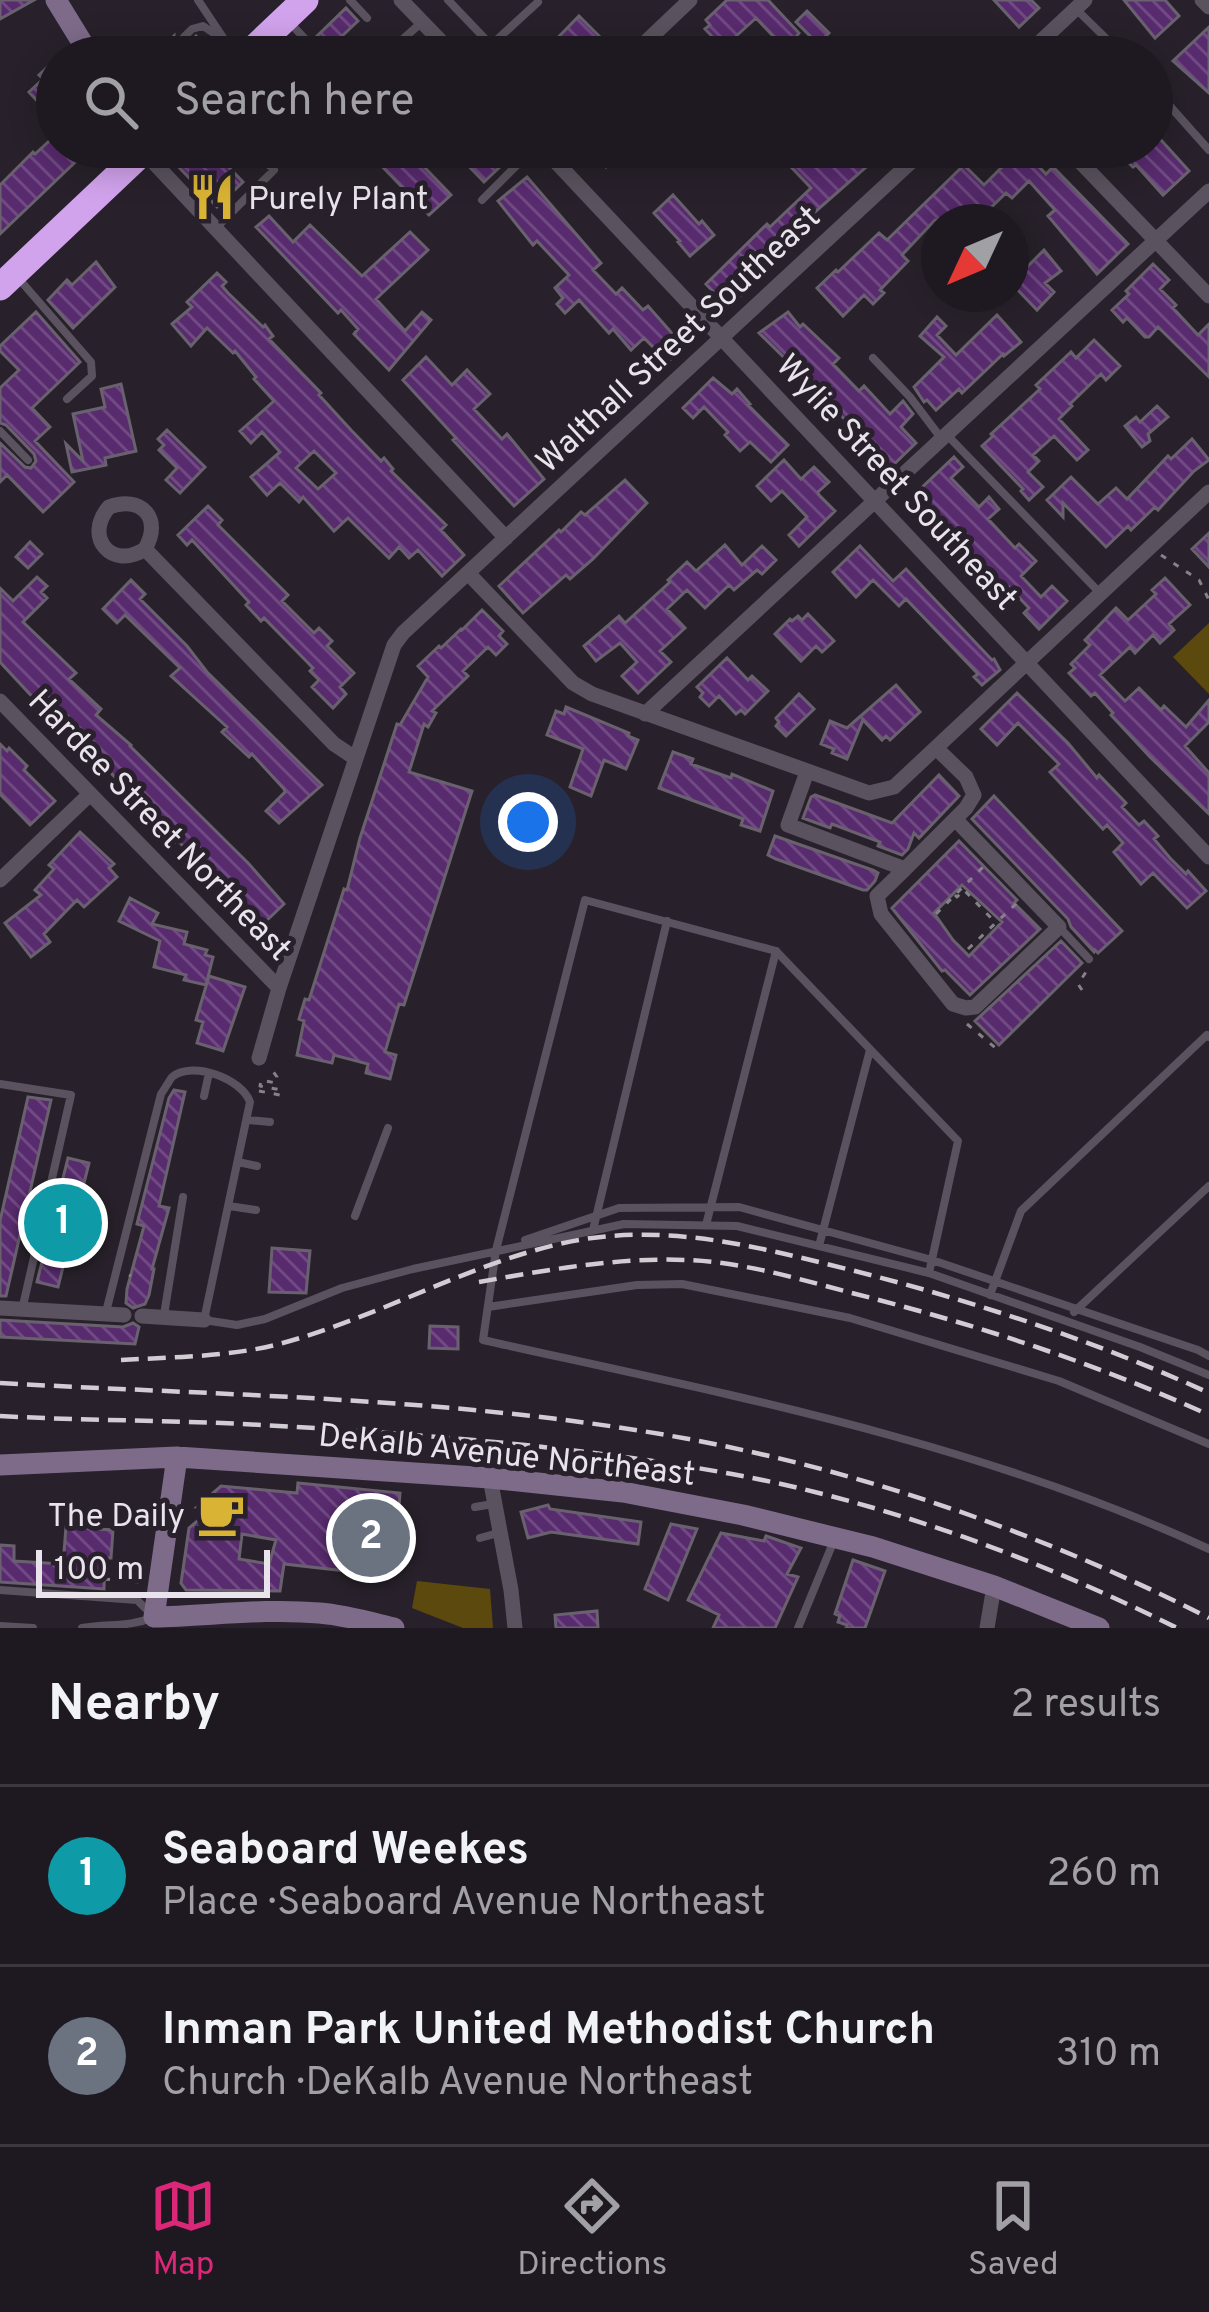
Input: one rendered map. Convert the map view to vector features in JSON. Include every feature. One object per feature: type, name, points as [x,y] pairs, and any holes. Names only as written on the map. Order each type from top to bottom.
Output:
[{"type":"highway","points":[[262,36],[296,9]]},
{"type":"highway","points":[[7,280],[123,168]]},
{"type":"main road","points":[[56,0],[78,36]]},
{"type":"main road","points":[[177,1457],[153,1623],[282,1611],[361,1624],[398,1622]]},
{"type":"main road","name":"DeKalb Avenue Northeast","points":[[0,1465],[177,1457],[623,1492],[836,1537],[994,1586],[1100,1628]]},
{"type":"street","points":[[401,0],[434,36]]},
{"type":"street","points":[[652,36],[690,0]]},
{"type":"street","points":[[1202,0],[1209,7]]},
{"type":"street","points":[[1046,36],[1080,4]]},
{"type":"street","points":[[162,168],[506,538]]},
{"type":"street","name":"Wylie Street Southeast","points":[[559,168],[1209,857]]},
{"type":"street","name":"Walthall Street Southeast","points":[[279,988],[394,645],[403,633],[904,168]]},
{"type":"street","points":[[1086,168],[1209,296]]},
{"type":"street","points":[[645,714],[1209,191]]},
{"type":"street","points":[[468,573],[574,683],[592,694],[869,794],[894,787],[1209,492]]},
{"type":"street","points":[[146,549],[334,744],[355,758]]},
{"type":"street","name":"Hardee Street Northeast","points":[[0,701],[279,988],[260,1058]]},
{"type":"street","points":[[936,748],[966,778],[974,795],[967,808],[955,819],[878,896],[880,914],[953,1004],[965,1009],[975,1007],[1059,927],[955,819]]},
{"type":"street","points":[[807,772],[788,825],[905,869]]},
{"type":"street","points":[[0,880],[90,794]]},
{"type":"street","points":[[0,1308],[124,1315]]},
{"type":"street","points":[[142,1316],[203,1320]]},
{"type":"street","points":[[490,1478],[515,1628]]},
{"type":"street","points":[[987,1628],[994,1586]]},
{"type":"lane","points":[[198,0],[227,36]]},
{"type":"lane","points":[[350,0],[367,18]]},
{"type":"lane","points":[[448,0],[482,36]]},
{"type":"lane","points":[[501,36],[538,2]]},
{"type":"lane","points":[[1080,4],[1107,36]]},
{"type":"lane","points":[[406,36],[422,22]]},
{"type":"lane","points":[[185,36],[203,26],[217,36]]},
{"type":"lane","points":[[1173,110],[1209,150]]},
{"type":"lane","points":[[216,229],[272,168]]},
{"type":"lane","points":[[482,200],[516,168]]},
{"type":"lane","points":[[7,280],[91,362],[92,376],[67,399]]},
{"type":"lane","points":[[873,358],[1100,593]]},
{"type":"lane","points":[[0,431],[28,460]]},
{"type":"lane","points":[[929,1274],[958,1141],[776,952],[585,900],[496,1250],[483,1340],[840,1420],[1032,1477],[1209,1549]]},
{"type":"lane","points":[[593,1230],[667,921]]},
{"type":"lane","points":[[1059,927],[1089,958]]},
{"type":"lane","points":[[706,1225],[776,952]]},
{"type":"lane","points":[[990,1295],[1021,1211],[1209,1037]]},
{"type":"lane","points":[[819,1246],[870,1050]]},
{"type":"lane","points":[[106,1314],[161,1094],[171,1077],[189,1070],[232,1080],[250,1102],[203,1320],[237,1324],[265,1319],[342,1288],[624,1224],[737,1226],[929,1274],[1209,1375]]},
{"type":"lane","points":[[204,1096],[209,1073]]},
{"type":"lane","points":[[0,1084],[71,1094],[22,1310]]},
{"type":"lane","points":[[248,1120],[270,1122]]},
{"type":"lane","points":[[355,1216],[388,1128]]},
{"type":"lane","points":[[238,1162],[256,1166]]},
{"type":"lane","points":[[1065,1321],[1209,1186]]},
{"type":"lane","points":[[164,1317],[183,1197]]},
{"type":"lane","points":[[229,1206],[256,1210]]},
{"type":"lane","points":[[496,1250],[619,1208],[739,1208],[932,1260],[1209,1355]]},
{"type":"lane","points":[[488,1307],[637,1285],[682,1284],[850,1318],[1059,1381],[1209,1444]]},
{"type":"lane","points":[[1195,1367],[1209,1355]]},
{"type":"lane","points":[[475,1507],[494,1504]]},
{"type":"lane","points":[[480,1538],[500,1532]]},
{"type":"lane","points":[[798,1628],[836,1537]]},
{"type":"lane","points":[[0,1590],[137,1600],[153,1623],[83,1628]]},
{"type":"lane","points":[[0,1626],[32,1628]]},
{"type":"path","points":[[1152,546],[1198,580],[1209,600]]},
{"type":"path","points":[[936,914],[989,862]]},
{"type":"path","points":[[955,895],[964,890],[995,923]]},
{"type":"path","points":[[968,949],[1022,897]]},
{"type":"path","points":[[1082,989],[1078,984],[1089,958]]},
{"type":"path","points":[[964,1016],[976,1034],[998,1050]]},
{"type":"path","points":[[257,1091],[280,1095],[281,1090],[260,1086],[261,1080],[276,1083],[277,1077],[260,1058]]},
{"type":"path","points":[[104,1579],[139,1582]]},
{"type":"shaded area","points":[[1209,623],[1209,694],[1173,657]]},
{"type":"shaded area","points":[[417,1581],[490,1589],[493,1628],[463,1628],[412,1608]]},
{"type":"building","points":[[0,0],[34,0],[0,19]]},
{"type":"building","points":[[727,0],[768,0],[799,33],[773,36],[756,18],[736,36],[712,36],[705,29],[710,25],[706,20]]},
{"type":"building","points":[[994,0],[1031,0],[1039,8],[1019,27]]},
{"type":"building","points":[[1124,0],[1165,0],[1179,16],[1153,36]]},
{"type":"building","points":[[346,8],[358,21],[342,36],[317,36]]},
{"type":"building","points":[[807,11],[829,33],[810,36],[796,22]]},
{"type":"building","points":[[579,16],[599,36],[559,36]]},
{"type":"building","points":[[1209,27],[1209,93],[1173,61]]},
{"type":"building","points":[[1173,153],[1189,171],[1163,195],[1139,168],[1173,168]]},
{"type":"building","points":[[35,154],[36,168],[69,168],[0,234],[0,185]]},
{"type":"building","points":[[180,168],[230,168],[243,182],[217,207]]},
{"type":"building","points":[[384,168],[425,168],[451,195],[429,215]]},
{"type":"building","points":[[470,168],[499,168],[484,182]]},
{"type":"building","points":[[792,168],[865,168],[783,240],[792,249],[728,307],[706,284],[811,188]]},
{"type":"building","points":[[961,168],[967,168],[984,185],[1001,168],[1040,168],[1046,174],[1054,168],[1128,244],[1097,274],[1048,216],[1055,210],[1029,181],[1012,198],[1006,193],[995,204],[924,204]]},
{"type":"building","points":[[527,177],[601,263],[593,270],[616,294],[622,288],[643,310],[648,306],[684,347],[668,362],[644,338],[631,350],[579,300],[565,313],[557,304],[563,298],[555,288],[569,275],[537,241],[533,245],[498,201]]},
{"type":"building","points":[[673,195],[714,235],[690,256],[654,213]]},
{"type":"building","points":[[921,207],[921,235],[902,255],[908,261],[873,304],[864,295],[843,316],[817,288],[879,233],[887,240]]},
{"type":"building","points":[[269,216],[293,242],[310,225],[362,276],[410,232],[428,250],[376,299],[405,331],[422,312],[431,320],[389,370],[354,334],[358,329],[341,310],[338,313],[256,227]]},
{"type":"building","points":[[1044,250],[1061,271],[1045,283],[1054,292],[1037,310],[1029,302],[1029,265]]},
{"type":"building","points":[[96,262],[115,287],[73,328],[48,300],[67,280],[72,285]]},
{"type":"building","points":[[1153,264],[1169,280],[1160,289],[1198,335],[1209,324],[1209,377],[1158,327],[1145,337],[1112,310]]},
{"type":"building","points":[[217,273],[226,282],[222,286],[265,325],[273,336],[269,339],[319,395],[446,525],[441,530],[464,555],[442,576],[418,550],[409,558],[399,547],[389,558],[348,518],[334,531],[303,497],[299,502],[280,483],[267,495],[251,477],[280,452],[262,432],[251,443],[240,431],[274,401],[235,351],[207,328],[191,346],[172,324],[192,307],[187,302]],"holes":[[[314,451],[336,473],[318,489],[296,468]]]},
{"type":"building","points":[[36,312],[80,362],[32,408],[50,427],[35,441],[74,482],[43,512],[7,475],[0,482],[0,443],[25,467],[31,468],[36,461],[0,423],[0,388],[19,370],[0,346]]},
{"type":"building","points":[[788,312],[839,358],[833,364],[859,391],[864,386],[890,414],[903,401],[913,414],[901,427],[916,443],[888,470],[834,408],[829,412],[813,396],[818,391],[759,333]]},
{"type":"building","points":[[997,315],[1021,342],[936,410],[924,402],[914,387],[944,357],[920,336],[937,317],[946,326],[937,335],[956,355]]},
{"type":"building","points":[[1094,340],[1120,366],[1106,380],[1101,374],[1059,419],[1088,450],[1077,460],[1054,436],[1033,455],[1039,461],[1028,472],[1043,487],[1029,500],[982,446],[1040,389],[1036,385],[1071,352],[1076,358]]},
{"type":"building","points":[[426,357],[452,385],[467,370],[490,394],[474,409],[502,439],[507,434],[544,479],[514,506],[403,380]]},
{"type":"building","points":[[713,378],[732,394],[737,389],[788,445],[771,462],[750,442],[740,451],[704,407],[693,418],[683,408]]},
{"type":"building","points":[[121,384],[136,451],[105,458],[106,465],[72,472],[66,444],[83,461],[73,414],[105,407],[101,389]]},
{"type":"building","points":[[1157,406],[1168,417],[1148,434],[1150,441],[1142,447],[1125,426],[1136,417],[1140,422]]},
{"type":"building","points":[[167,430],[205,467],[180,493],[166,480],[177,468],[159,450],[164,445],[158,439]]},
{"type":"building","points":[[1192,439],[1209,460],[1158,510],[1155,507],[1131,530],[1128,526],[1106,547],[1063,503],[1063,517],[1047,500],[1071,477],[1098,504],[1116,488],[1127,499],[1168,456],[1171,459]]},
{"type":"building","points":[[954,457],[963,467],[951,478],[979,507],[989,497],[999,509],[988,519],[1015,548],[1019,544],[1036,561],[1021,576],[1041,597],[1052,586],[1067,601],[1039,629],[1024,613],[1029,608],[1009,587],[1001,594],[985,577],[990,572],[916,493]]},
{"type":"building","points":[[784,460],[801,479],[814,467],[829,482],[818,492],[835,511],[799,546],[789,535],[807,517],[782,491],[771,501],[757,486]]},
{"type":"building","points":[[625,480],[647,503],[593,559],[570,579],[566,575],[523,613],[499,586],[559,530],[581,512],[585,515]]},
{"type":"building","points":[[208,506],[222,520],[218,525],[288,595],[282,601],[314,633],[319,628],[332,641],[327,646],[354,673],[340,687],[346,694],[333,708],[312,687],[319,680],[310,671],[313,668],[264,618],[261,621],[192,540],[187,545],[178,535]]},
{"type":"building","points":[[1209,533],[1209,567],[1192,549]]},
{"type":"building","points":[[30,542],[42,554],[28,568],[16,557]]},
{"type":"building","points":[[725,545],[742,565],[762,546],[776,560],[734,590],[729,585],[705,608],[687,590],[667,609],[685,628],[660,651],[671,662],[638,693],[622,676],[637,662],[620,643],[596,661],[584,646],[619,616],[625,623],[687,562],[696,571]]},
{"type":"building","points":[[860,546],[893,581],[906,569],[1000,670],[982,685],[974,677],[978,674],[906,599],[899,606],[873,580],[856,597],[833,572]]},
{"type":"building","points":[[37,577],[47,586],[41,592],[47,598],[23,622],[76,673],[69,679],[101,709],[96,715],[131,745],[284,904],[262,925],[223,889],[192,849],[189,852],[177,840],[174,843],[107,769],[103,773],[89,759],[95,753],[0,662],[0,588],[13,601]]},
{"type":"building","points":[[1165,578],[1190,605],[1169,624],[1174,630],[1160,643],[1153,635],[1135,653],[1130,647],[1100,675],[1125,701],[1139,688],[1186,727],[1209,700],[1209,722],[1185,746],[1209,773],[1209,814],[1150,757],[1095,693],[1091,696],[1069,673],[1075,668],[1071,664],[1090,645],[1085,640],[1116,608],[1128,620],[1156,594],[1152,590]]},
{"type":"building","points":[[131,580],[145,594],[140,599],[207,672],[322,785],[279,823],[266,811],[284,789],[171,676],[180,668],[125,615],[117,623],[103,609]]},
{"type":"building","points":[[482,610],[503,631],[499,636],[507,644],[496,655],[488,647],[463,671],[468,676],[432,711],[436,713],[428,727],[424,724],[409,772],[472,791],[385,1052],[396,1055],[390,1079],[366,1073],[368,1064],[334,1055],[332,1063],[297,1055],[305,999],[309,1000],[347,890],[397,724],[428,677],[418,666]]},
{"type":"building","points":[[808,614],[834,641],[822,652],[816,646],[801,661],[775,634],[790,619],[798,616],[802,620]]},
{"type":"building","points":[[727,658],[748,680],[752,676],[768,691],[745,714],[741,710],[736,714],[719,696],[709,706],[700,697],[703,693],[697,687]]},
{"type":"building","points":[[896,685],[920,712],[890,740],[886,736],[882,740],[863,720],[847,759],[821,744],[830,721],[847,728]]},
{"type":"building","points":[[1017,693],[1206,891],[1187,908],[1153,873],[1141,884],[1114,852],[1123,843],[1107,825],[1103,829],[1050,772],[1059,764],[1018,723],[997,745],[981,729]]},
{"type":"building","points":[[799,694],[814,709],[786,736],[776,726],[776,718]]},
{"type":"building","points":[[566,707],[638,740],[626,769],[604,760],[591,796],[570,787],[583,749],[547,735],[556,711],[564,714]]},
{"type":"building","points":[[0,744],[27,766],[24,770],[55,801],[30,825],[0,794]]},
{"type":"building","points":[[673,752],[693,759],[691,764],[773,791],[760,831],[741,825],[743,819],[659,788]]},
{"type":"building","points":[[939,775],[959,796],[919,838],[914,833],[902,855],[832,824],[830,828],[803,818],[815,795],[892,823]]},
{"type":"building","points":[[994,796],[1122,931],[1098,953],[972,819]]},
{"type":"building","points":[[80,832],[114,864],[109,868],[117,877],[84,907],[77,900],[44,934],[50,942],[31,957],[5,923],[41,895],[35,890],[54,869],[49,865]]},
{"type":"building","points":[[775,836],[873,870],[878,873],[875,881],[863,890],[776,859],[768,855]]},
{"type":"building","points":[[959,841],[1040,929],[970,995],[942,971],[892,908]],"holes":[[[962,885],[1002,922],[969,956],[934,913]]]},
{"type":"building","points":[[130,898],[158,913],[152,924],[187,932],[184,944],[207,950],[205,955],[213,957],[206,985],[154,967],[160,941],[119,921]]},
{"type":"building","points":[[1061,941],[1082,963],[999,1045],[975,1021]]},
{"type":"building","points":[[209,976],[245,987],[223,1051],[197,1043],[203,1022],[196,1020]]},
{"type":"building","points":[[174,1090],[185,1092],[159,1206],[169,1208],[149,1295],[145,1304],[133,1308],[126,1303],[144,1226],[137,1224]]},
{"type":"building","points":[[28,1097],[51,1100],[6,1296],[0,1296],[0,1221]]},
{"type":"building","points":[[68,1158],[89,1163],[58,1287],[37,1282]]},
{"type":"building","points":[[272,1248],[310,1251],[306,1293],[269,1292]]},
{"type":"building","points":[[0,1320],[123,1327],[133,1323],[139,1327],[135,1344],[0,1337]]},
{"type":"building","points":[[430,1326],[458,1327],[458,1349],[429,1348]]},
{"type":"building","points":[[298,1483],[400,1493],[390,1576],[284,1564],[280,1591],[186,1590],[181,1583],[189,1528],[213,1508],[197,1507],[221,1486],[297,1493]],"holes":[[[242,1534],[276,1540],[269,1564],[239,1559]]]},
{"type":"building","points":[[548,1505],[641,1522],[638,1544],[551,1532],[528,1538],[521,1512]]},
{"type":"building","points":[[671,1524],[697,1529],[668,1600],[645,1589]]},
{"type":"building","points":[[66,1527],[113,1530],[111,1558],[105,1558],[104,1589],[0,1582],[0,1545],[14,1546],[14,1561],[63,1564]]},
{"type":"building","points":[[721,1533],[764,1541],[766,1536],[801,1548],[787,1574],[798,1577],[775,1628],[713,1628],[719,1615],[688,1600]]},
{"type":"building","points":[[853,1560],[885,1571],[865,1628],[846,1628],[835,1614]]},
{"type":"building","points":[[597,1611],[598,1628],[556,1628],[555,1615]]},
{"type":"railway","points":[[121,1360],[275,1345],[523,1254],[596,1237],[668,1235],[775,1252],[939,1294],[1076,1339],[1209,1393]]},
{"type":"railway","points":[[479,1282],[635,1260],[748,1267],[986,1331],[1076,1361],[1209,1415]]},
{"type":"railway","points":[[0,1383],[482,1411],[715,1444],[933,1502],[1073,1555],[1209,1618]]},
{"type":"railway","points":[[0,1416],[230,1423],[440,1437],[732,1474],[846,1500],[960,1536],[1071,1579],[1177,1628]]},
{"type":"place","name":"Purely Plant","points":[[212,197]]},
{"type":"place","name":"Seaboard Weekes","points":[[63,1223]]},
{"type":"place","name":"The Daily","points":[[221,1514]]},
{"type":"place","name":"Inman Park United Methodist Church","points":[[371,1538]]}]
